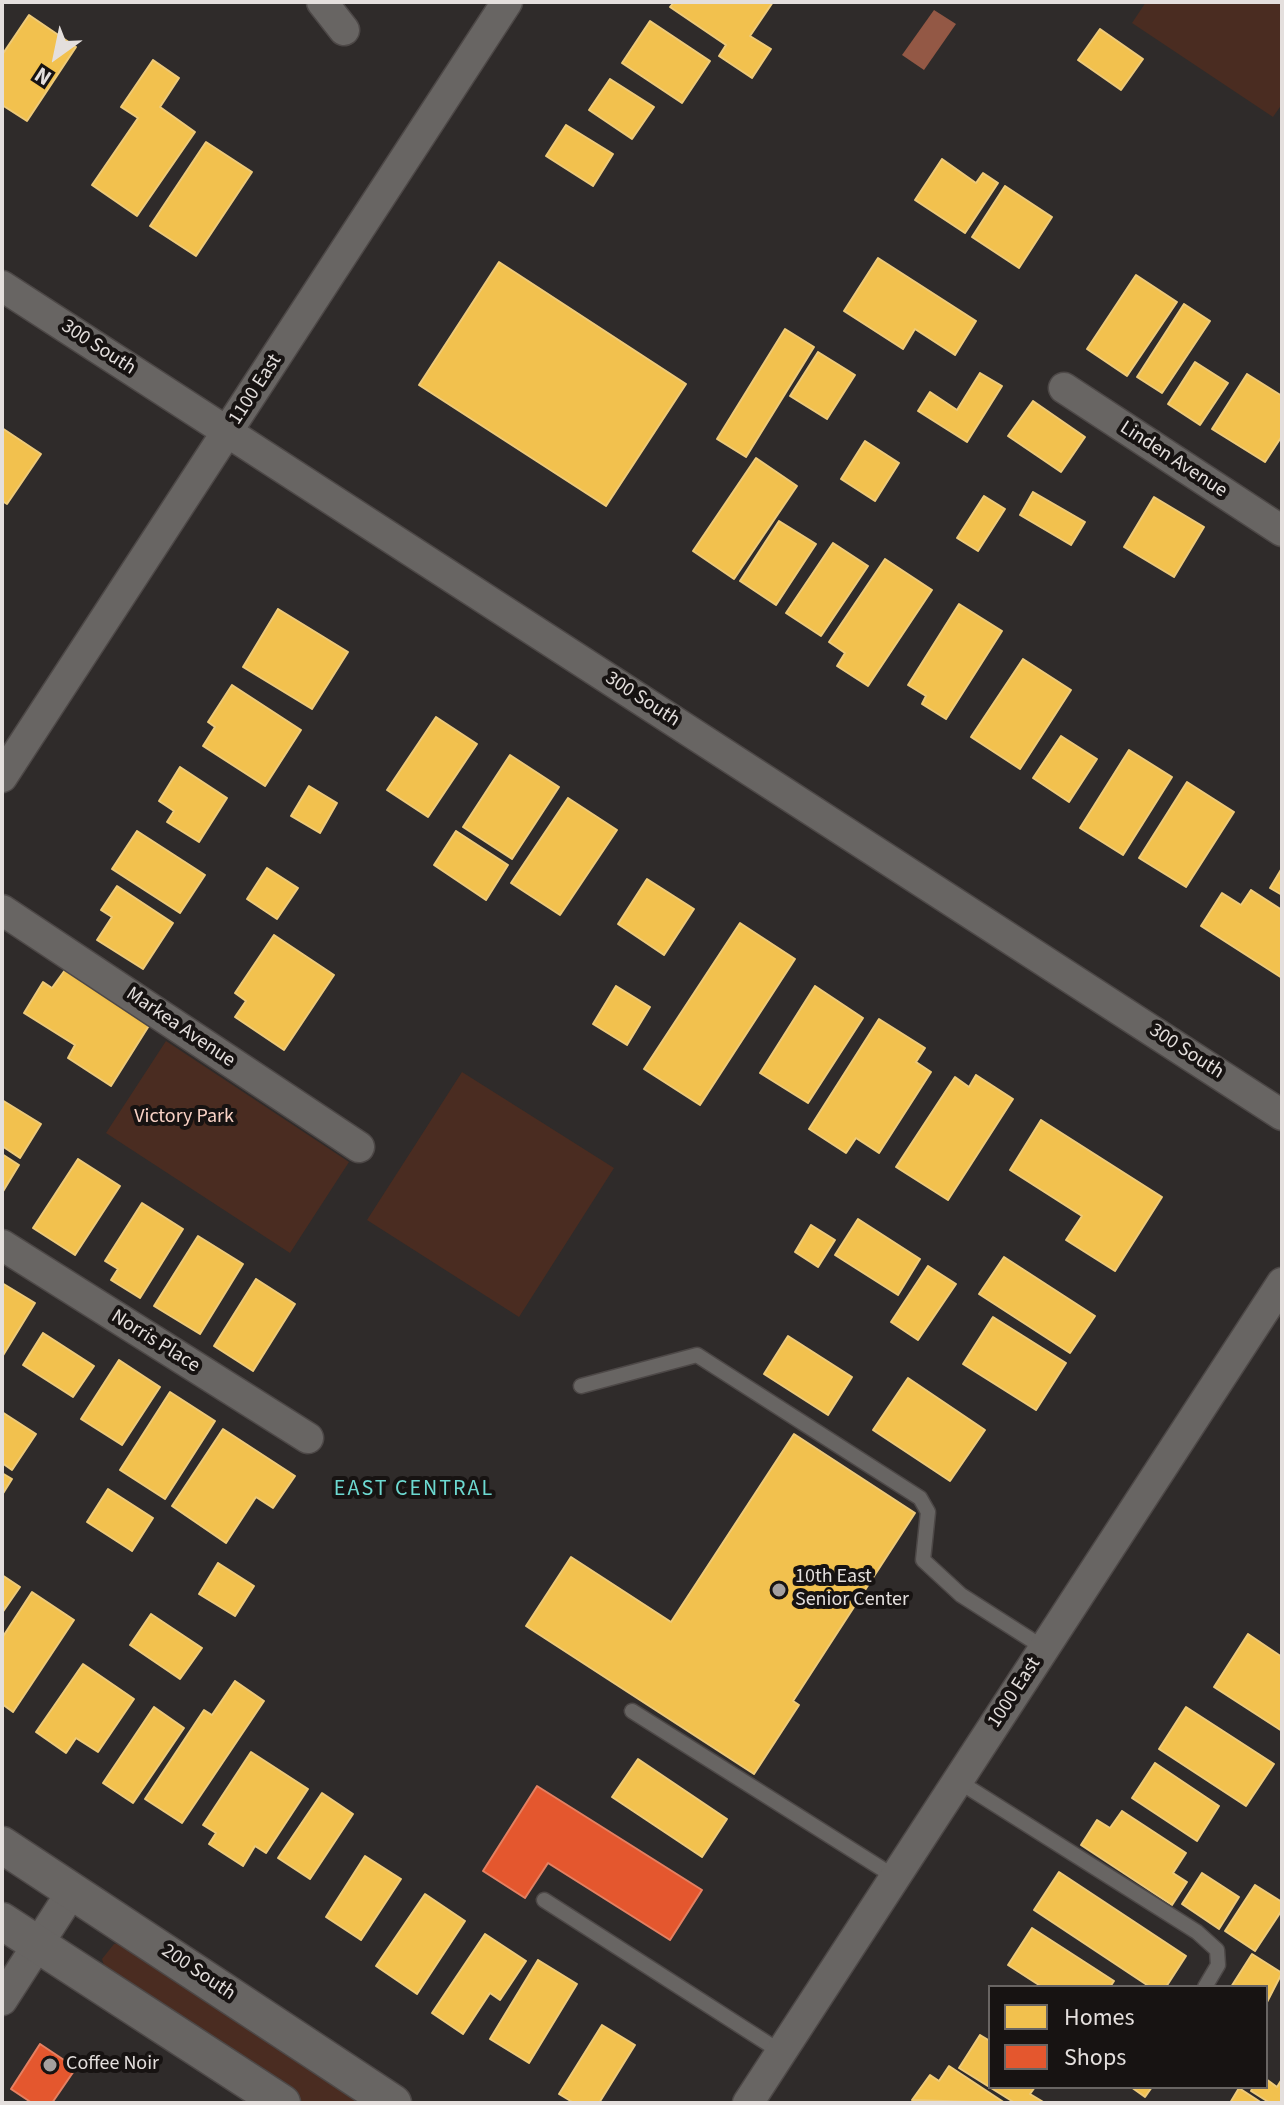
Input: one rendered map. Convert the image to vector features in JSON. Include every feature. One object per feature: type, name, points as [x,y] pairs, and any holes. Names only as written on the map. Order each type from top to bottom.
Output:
[{"type":"street","points":[[322,2],[344,30]]},
{"type":"street","name":"1100 East","points":[[2,777],[507,2]]},
{"type":"street","name":"300 South","points":[[2,286],[1282,1115]]},
{"type":"street","name":"Linden Avenue","points":[[1064,388],[1282,531]]},
{"type":"street","name":"Markea Avenue","points":[[2,910],[359,1147]]},
{"type":"street","name":"Norris Place","points":[[2,1245],[308,1438]]},
{"type":"street","name":"1000 East","points":[[748,2103],[1282,1283]]},
{"type":"street","name":"200 South","points":[[2,1845],[393,2103]]},
{"type":"street","points":[[2,2000],[73,1890]]},
{"type":"street","points":[[2,1921],[282,2103]]},
{"type":"lane","points":[[581,1386],[697,1355],[920,1498],[928,1512],[923,1560],[961,1595],[1044,1648]]},
{"type":"lane","points":[[632,1711],[895,1877]]},
{"type":"lane","points":[[958,1781],[1197,1932],[1217,1950],[1218,1965],[1206,1985]]},
{"type":"lane","points":[[544,1900],[781,2052]]},
{"type":"green space","points":[[1146,2],[1282,2],[1282,104],[1273,117],[1132,23]]},
{"type":"green space","name":"Victory Park","points":[[166,1041],[349,1162],[290,1253],[106,1133]]},
{"type":"green space","points":[[462,1072],[614,1168],[519,1317],[367,1220]]},
{"type":"green space","points":[[122,1943],[375,2103],[305,2103],[107,1975],[102,1959],[114,1944]]},
{"type":"shaded area","points":[[934,10],[956,24],[924,70],[902,55]]},
{"type":"building: Homes","points":[[674,2],[773,2],[750,36],[771,49],[752,78],[719,56],[726,45],[670,7]]},
{"type":"building: Homes","points":[[29,15],[76,47],[27,121],[2,105],[2,55]]},
{"type":"building: Homes","points":[[650,21],[710,61],[682,103],[622,63]]},
{"type":"building: Homes","points":[[1100,29],[1143,59],[1121,90],[1078,60]]},
{"type":"building: Homes","points":[[153,60],[179,78],[160,107],[195,132],[137,216],[92,185],[138,118],[121,107]]},
{"type":"building: Homes","points":[[610,79],[654,107],[632,139],[589,110]]},
{"type":"building: Homes","points":[[566,125],[613,154],[593,186],[546,156]]},
{"type":"building: Homes","points":[[206,142],[252,172],[196,256],[150,226]]},
{"type":"building: Homes","points":[[942,159],[976,183],[983,173],[998,183],[965,233],[915,200]]},
{"type":"building: Homes","points":[[1005,186],[1052,217],[1019,268],[972,237]]},
{"type":"building: Homes","points":[[878,258],[976,321],[955,355],[915,329],[903,349],[844,311]]},
{"type":"building: Homes","points":[[499,262],[686,384],[606,506],[419,385]]},
{"type":"building: Homes","points":[[1136,275],[1177,302],[1127,376],[1087,349]]},
{"type":"building: Homes","points":[[1184,304],[1210,321],[1162,393],[1137,377]]},
{"type":"building: Homes","points":[[785,329],[814,347],[746,457],[717,439]]},
{"type":"building: Homes","points":[[818,352],[855,375],[827,419],[790,396]]},
{"type":"building: Homes","points":[[1195,362],[1228,383],[1200,425],[1168,404]]},
{"type":"building: Homes","points":[[980,373],[1002,386],[967,442],[918,411],[930,392],[957,410]]},
{"type":"building: Homes","points":[[1247,374],[1282,396],[1282,436],[1265,462],[1212,429]]},
{"type":"building: Homes","points":[[1033,401],[1085,437],[1061,472],[1008,436]]},
{"type":"building: Homes","points":[[2,428],[41,454],[7,504],[2,501]]},
{"type":"building: Homes","points":[[865,441],[899,463],[875,501],[841,479]]},
{"type":"building: Homes","points":[[756,458],[797,486],[734,579],[693,551]]},
{"type":"building: Homes","points":[[1033,492],[1085,522],[1071,545],[1020,515]]},
{"type":"building: Homes","points":[[984,496],[1005,509],[978,551],[957,538]]},
{"type":"building: Homes","points":[[1154,497],[1204,527],[1174,577],[1124,547]]},
{"type":"building: Homes","points":[[779,521],[816,544],[776,605],[740,581]]},
{"type":"building: Homes","points":[[833,543],[868,566],[821,636],[786,613]]},
{"type":"building: Homes","points":[[885,559],[932,590],[868,686],[837,666],[845,653],[829,642]]},
{"type":"building: Homes","points":[[959,604],[1002,631],[946,719],[922,704],[926,696],[908,685]]},
{"type":"building: Homes","points":[[278,609],[348,652],[312,709],[243,667]]},
{"type":"building: Homes","points":[[1023,659],[1071,690],[1020,769],[971,737]]},
{"type":"building: Homes","points":[[232,685],[301,730],[265,786],[203,746],[215,727],[208,722]]},
{"type":"building: Homes","points":[[436,717],[477,744],[428,817],[387,790]]},
{"type":"building: Homes","points":[[1061,736],[1097,759],[1069,802],[1033,778]]},
{"type":"building: Homes","points":[[1129,750],[1172,777],[1123,855],[1080,828]]},
{"type":"building: Homes","points":[[510,755],[559,787],[512,859],[463,827]]},
{"type":"building: Homes","points":[[180,767],[227,798],[199,842],[167,822],[174,811],[159,801]]},
{"type":"building: Homes","points":[[1187,782],[1234,812],[1186,887],[1139,858]]},
{"type":"building: Homes","points":[[309,786],[337,803],[320,833],[291,816]]},
{"type":"building: Homes","points":[[568,798],[617,830],[560,915],[511,883]]},
{"type":"building: Homes","points":[[137,831],[205,875],[180,913],[112,869]]},
{"type":"building: Homes","points":[[456,831],[508,865],[486,900],[434,865]]},
{"type":"building: Homes","points":[[267,868],[298,888],[277,919],[247,899]]},
{"type":"building: Homes","points":[[1282,868],[1282,895],[1270,888]]},
{"type":"building: Homes","points":[[647,879],[694,909],[664,955],[618,924]]},
{"type":"building: Homes","points":[[117,886],[173,923],[143,969],[97,940],[112,917],[101,910]]},
{"type":"building: Homes","points":[[1251,890],[1282,910],[1282,978],[1201,926],[1222,893],[1241,905]]},
{"type":"building: Homes","points":[[740,923],[795,959],[700,1105],[644,1069]]},
{"type":"building: Homes","points":[[274,935],[334,975],[284,1050],[235,1017],[246,1001],[235,993]]},
{"type":"building: Homes","points":[[65,970],[150,1024],[111,1086],[68,1058],[75,1045],[24,1013],[43,982],[52,988]]},
{"type":"building: Homes","points":[[616,986],[650,1007],[627,1045],[593,1024]]},
{"type":"building: Homes","points":[[815,986],[863,1018],[808,1103],[760,1073]]},
{"type":"building: Homes","points":[[879,1019],[925,1048],[916,1062],[931,1072],[879,1153],[856,1138],[846,1153],[809,1129]]},
{"type":"building: Homes","points":[[976,1075],[1013,1099],[948,1200],[896,1167],[955,1077],[969,1087]]},
{"type":"building: Homes","points":[[2,1100],[41,1124],[20,1158],[2,1146]]},
{"type":"building: Homes","points":[[1041,1120],[1162,1197],[1115,1271],[1066,1240],[1082,1216],[1010,1170]]},
{"type":"building: Homes","points":[[2,1154],[19,1165],[2,1193]]},
{"type":"building: Homes","points":[[78,1159],[120,1186],[75,1255],[33,1228]]},
{"type":"building: Homes","points":[[142,1203],[183,1229],[140,1298],[111,1280],[118,1269],[105,1261]]},
{"type":"building: Homes","points":[[858,1219],[920,1259],[898,1295],[835,1255]]},
{"type":"building: Homes","points":[[811,1225],[835,1240],[818,1267],[795,1252]]},
{"type":"building: Homes","points":[[198,1236],[243,1264],[200,1334],[154,1306]]},
{"type":"building: Homes","points":[[1004,1257],[1095,1316],[1070,1353],[979,1294]]},
{"type":"building: Homes","points":[[928,1266],[956,1284],[918,1340],[891,1322]]},
{"type":"building: Homes","points":[[256,1279],[295,1304],[253,1371],[214,1346]]},
{"type":"building: Homes","points":[[2,1283],[35,1303],[2,1357]]},
{"type":"building: Homes","points":[[993,1317],[1066,1363],[1036,1410],[963,1364]]},
{"type":"building: Homes","points":[[43,1333],[94,1366],[73,1397],[23,1365]]},
{"type":"building: Homes","points":[[788,1336],[852,1377],[828,1415],[764,1374]]},
{"type":"building: Homes","points":[[119,1360],[160,1387],[122,1445],[81,1419]]},
{"type":"building: Homes","points":[[908,1378],[985,1430],[950,1481],[873,1430]]},
{"type":"building: Homes","points":[[170,1392],[215,1421],[165,1499],[120,1470]]},
{"type":"building: Homes","points":[[2,1412],[36,1434],[12,1470],[2,1463]]},
{"type":"building: Homes","points":[[223,1429],[295,1476],[273,1508],[256,1497],[226,1543],[172,1506]]},
{"type":"building: Homes","name":"10th East Senior Center","points":[[794,1434],[915,1513],[793,1701],[799,1705],[754,1774],[526,1626],[571,1557],[671,1622]]},
{"type":"building: Homes","points":[[2,1473],[12,1479],[2,1495]]},
{"type":"building: Homes","points":[[108,1489],[153,1518],[132,1551],[87,1522]]},
{"type":"building: Homes","points":[[218,1563],[254,1586],[235,1616],[199,1594]]},
{"type":"building: Homes","points":[[2,1575],[20,1587],[2,1613]]},
{"type":"building: Homes","points":[[32,1592],[74,1620],[13,1712],[2,1704],[2,1638]]},
{"type":"building: Homes","points":[[151,1614],[202,1648],[180,1679],[130,1645]]},
{"type":"building: Homes","points":[[1248,1634],[1282,1657],[1282,1731],[1214,1687]]},
{"type":"building: Homes","points":[[83,1664],[134,1699],[98,1752],[76,1738],[66,1753],[36,1732]]},
{"type":"building: Homes","points":[[235,1681],[264,1701],[182,1823],[145,1799],[204,1710],[212,1715]]},
{"type":"building: Homes","points":[[154,1707],[184,1728],[133,1803],[103,1783]]},
{"type":"building: Homes","points":[[1186,1707],[1274,1764],[1246,1806],[1159,1749]]},
{"type":"building: Homes","points":[[251,1752],[308,1789],[266,1853],[255,1846],[243,1866],[209,1844],[216,1833],[203,1825]]},
{"type":"building: Homes","points":[[638,1759],[727,1819],[702,1857],[612,1797]]},
{"type":"building: Homes","points":[[1155,1763],[1219,1806],[1197,1841],[1132,1798]]},
{"type":"building: Homes","points":[[322,1793],[353,1814],[310,1879],[278,1858]]},
{"type":"building: Homes","points":[[1122,1811],[1186,1853],[1173,1873],[1187,1882],[1172,1905],[1081,1845],[1097,1820],[1110,1828]]},
{"type":"building: Homes","points":[[365,1856],[401,1879],[361,1940],[326,1917]]},
{"type":"building: Homes","points":[[1059,1872],[1186,1956],[1167,1985],[1147,1985],[1034,1910]]},
{"type":"building: Homes","points":[[1202,1873],[1239,1897],[1219,1929],[1182,1904]]},
{"type":"building: Homes","points":[[1255,1885],[1282,1902],[1282,1910],[1255,1951],[1225,1931]]},
{"type":"building: Homes","points":[[425,1894],[465,1921],[417,1994],[376,1966]]},
{"type":"building: Homes","points":[[1032,1928],[1114,1981],[1111,1985],[1039,1985],[1008,1965]]},
{"type":"building: Homes","points":[[485,1934],[526,1961],[500,2000],[490,1993],[463,2034],[432,2013]]},
{"type":"building: Homes","points":[[1252,1954],[1282,1973],[1268,2000],[1268,1985],[1232,1985]]},
{"type":"building: Homes","points":[[538,1960],[577,1984],[529,2063],[490,2039]]},
{"type":"building: Homes","points":[[602,2025],[635,2045],[599,2103],[574,2103],[559,2094]]},
{"type":"building: Homes","points":[[980,2035],[988,2040],[988,2086],[959,2068]]},
{"type":"building: Homes","points":[[949,2066],[1005,2103],[912,2100],[930,2075],[939,2081]]},
{"type":"building: Homes","points":[[1282,2079],[1282,2103],[1270,2103],[1251,2091],[1268,2089],[1268,2080],[1277,2087]]},
{"type":"building: Homes","points":[[993,2089],[1034,2089],[1030,2094],[1045,2103],[1015,2103]]},
{"type":"building: Homes","points":[[1134,2089],[1151,2089],[1145,2097]]},
{"type":"building: Homes","points":[[1241,2089],[1262,2103],[1230,2103]]},
{"type":"building: Shops","points":[[537,1786],[702,1890],[670,1940],[548,1863],[525,1898],[483,1871]]},
{"type":"building: Shops","points":[[40,2044],[76,2068],[52,2103],[32,2103],[11,2089]]},
{"type":"place","name":"10th East Senior Center","points":[[779,1590]]},
{"type":"place","name":"Coffee Noir","points":[[50,2065]]},
{"type":"district","name":"EAST CENTRAL","points":[[414,1490]]}]
